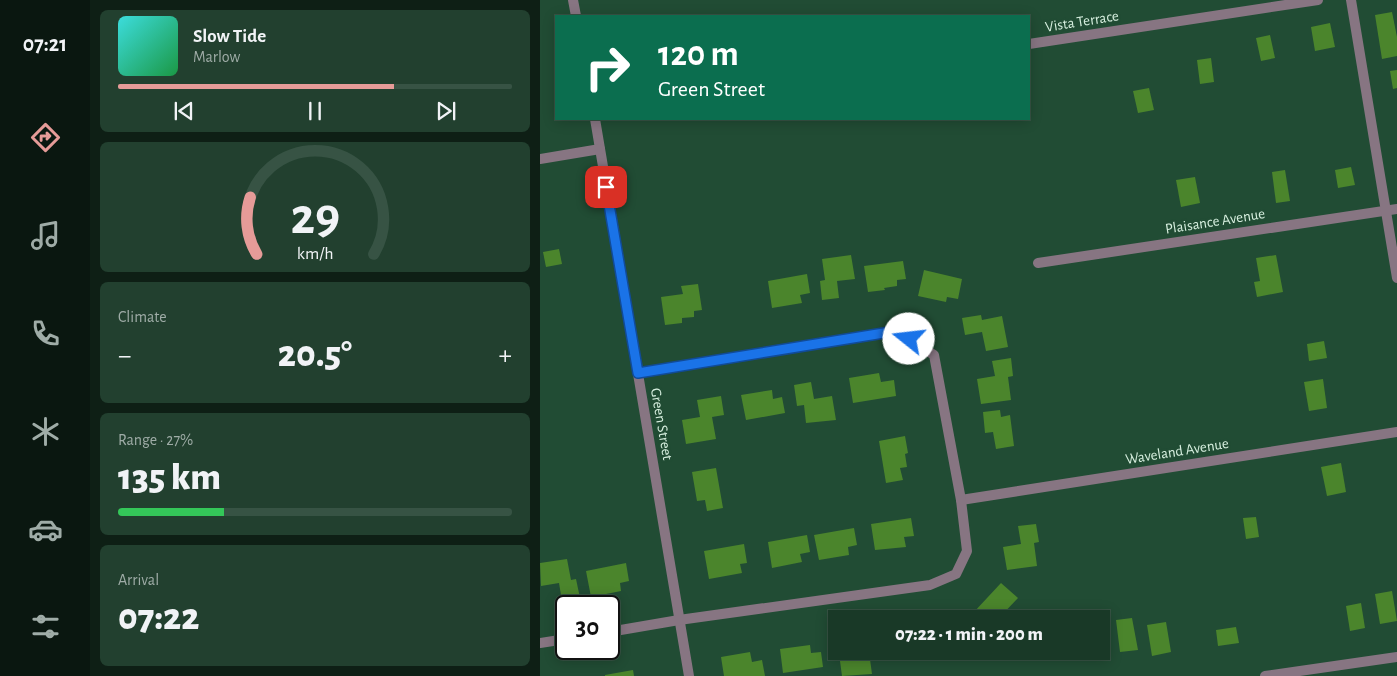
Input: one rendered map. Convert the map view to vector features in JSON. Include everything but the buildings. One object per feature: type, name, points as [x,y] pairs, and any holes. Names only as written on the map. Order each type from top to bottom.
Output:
[{"type":"street","points":[[573,0],[576,15]]},
{"type":"street","name":"Vista Terrace","points":[[1030,44],[1318,0]]},
{"type":"street","points":[[1352,0],[1392,209],[1397,278]]},
{"type":"street","name":"Green Street","points":[[595,120],[689,676]]},
{"type":"street","points":[[540,159],[600,149]]},
{"type":"street","name":"Plaisance Avenue","points":[[1038,263],[1392,209]]},
{"type":"street","points":[[620,630],[679,620],[930,585],[956,574],[967,551],[961,500],[934,355],[896,331],[638,373]]},
{"type":"street","name":"Waveland Avenue","points":[[961,500],[1397,432]]},
{"type":"street","points":[[540,643],[555,641]]},
{"type":"street","points":[[1265,676],[1397,657]]},
{"type":"route","points":[[606,187],[638,373],[896,331],[909,339]]}]
